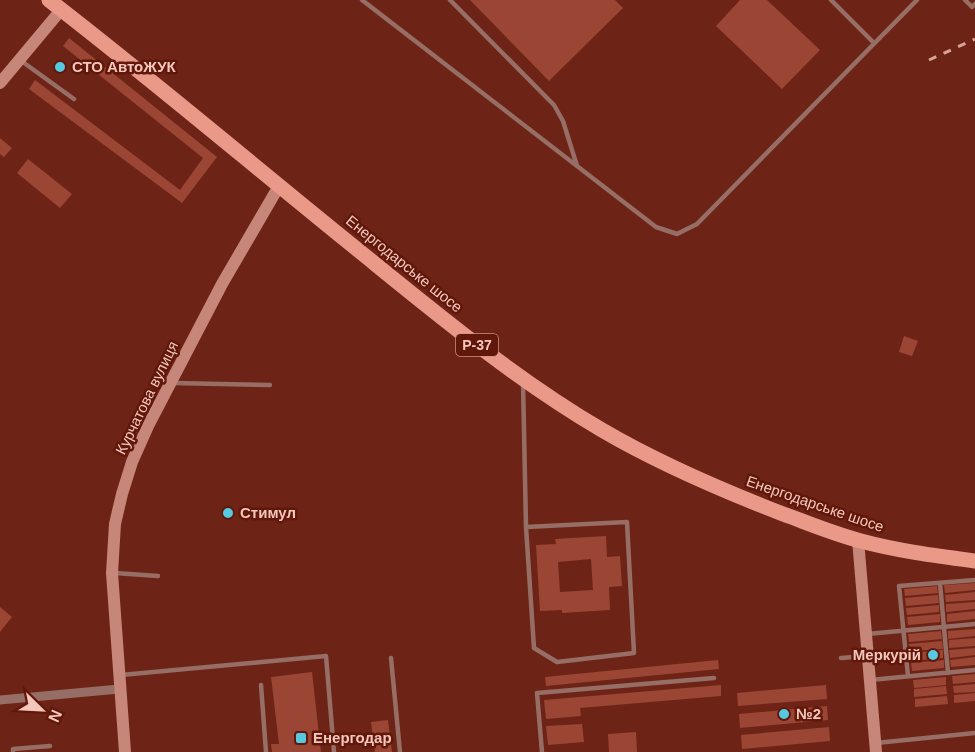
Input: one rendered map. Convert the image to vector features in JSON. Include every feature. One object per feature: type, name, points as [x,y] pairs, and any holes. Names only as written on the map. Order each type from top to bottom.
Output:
[{"type":"main road","name":"Енергодарське шосе","points":[[49,0],[436,314],[523,380],[605,432],[663,463],[722,490],[858,540],[893,549],[975,561]]},
{"type":"street","points":[[0,83],[61,10]]},
{"type":"street","name":"Курчатова вулиця","points":[[125,752],[112,573],[115,524],[126,479],[140,443],[170,383],[222,284],[279,186]]},
{"type":"street","points":[[858,540],[875,748]]},
{"type":"street","points":[[0,700],[119,689]]},
{"type":"lane","points":[[362,0],[656,227],[677,234],[697,224],[917,0]]},
{"type":"lane","points":[[450,0],[558,111],[577,166]]},
{"type":"lane","points":[[831,0],[874,43]]},
{"type":"lane","points":[[965,0],[972,7],[975,4]]},
{"type":"lane","points":[[20,59],[74,99]]},
{"type":"lane","points":[[523,380],[526,527],[534,648],[557,662],[634,653],[627,522],[526,527]]},
{"type":"lane","points":[[170,383],[270,385]]},
{"type":"lane","points":[[112,573],[158,576]]},
{"type":"lane","points":[[908,676],[898,586],[975,580]]},
{"type":"lane","points":[[940,583],[948,673]]},
{"type":"lane","points":[[865,634],[975,624]]},
{"type":"lane","points":[[118,676],[326,656],[334,752]]},
{"type":"lane","points":[[841,658],[867,656]]},
{"type":"lane","points":[[391,658],[400,752]]},
{"type":"lane","points":[[869,680],[975,670]]},
{"type":"lane","points":[[542,752],[537,693],[714,678]]},
{"type":"lane","points":[[261,685],[266,752]]},
{"type":"lane","points":[[875,748],[975,733]]},
{"type":"lane","points":[[13,752],[13,749],[50,746]]},
{"type":"building","points":[[470,0],[615,0],[623,8],[549,81]]},
{"type":"building","points":[[740,0],[767,0],[820,50],[782,89],[716,26]]},
{"type":"building","points":[[69,38],[217,157],[182,203],[29,89],[35,80],[180,190],[203,158],[63,46]]},
{"type":"building","points":[[0,138],[12,148],[4,157],[0,154]]},
{"type":"building","points":[[28,159],[72,194],[60,208],[17,173]]},
{"type":"building","points":[[904,336],[918,341],[912,356],[899,352]]},
{"type":"building","points":[[606,536],[607,557],[620,556],[622,586],[609,587],[610,610],[562,613],[562,610],[540,611],[536,545],[556,544],[555,539]],"holes":[[[591,559],[593,590],[560,592],[558,562]]]},
{"type":"building","points":[[975,583],[975,590],[945,593],[944,585]]},
{"type":"building","points":[[937,586],[938,593],[905,596],[904,589]]},
{"type":"building","points":[[975,592],[975,600],[946,602],[945,595]]},
{"type":"building","points":[[938,595],[939,603],[906,606],[905,598]]},
{"type":"building","points":[[975,602],[975,609],[946,612],[946,604]]},
{"type":"building","points":[[939,605],[939,612],[907,615],[906,608]]},
{"type":"building","points":[[0,607],[12,617],[0,632]]},
{"type":"building","points":[[975,611],[975,619],[947,622],[947,614]]},
{"type":"building","points":[[940,614],[940,622],[908,625],[907,617]]},
{"type":"building","points":[[975,629],[975,636],[948,639],[948,631]]},
{"type":"building","points":[[941,631],[942,639],[909,642],[908,634]]},
{"type":"building","points":[[975,638],[975,646],[949,648],[949,640]]},
{"type":"building","points":[[942,641],[943,649],[910,651],[909,644]]},
{"type":"building","points":[[975,648],[975,655],[950,658],[949,650]]},
{"type":"building","points":[[943,650],[943,658],[911,661],[910,653]]},
{"type":"building","points":[[975,657],[975,665],[951,667],[950,660]]},
{"type":"building","points":[[718,660],[719,669],[546,686],[545,677]]},
{"type":"building","points":[[944,660],[944,668],[912,671],[911,663]]},
{"type":"building","points":[[312,672],[321,752],[272,752],[271,744],[279,744],[271,677]]},
{"type":"building","points":[[975,674],[975,682],[953,684],[952,676]]},
{"type":"building","points":[[946,677],[946,685],[914,688],[913,680]]},
{"type":"building","points":[[975,684],[975,692],[954,693],[953,686]]},
{"type":"building","points":[[721,685],[721,696],[580,708],[581,716],[546,719],[544,700]]},
{"type":"building","points":[[826,685],[827,699],[738,706],[737,693]]},
{"type":"building","points":[[946,686],[947,694],[914,697],[914,689]]},
{"type":"building","points":[[975,693],[975,701],[954,703],[954,695]]},
{"type":"building","points":[[947,696],[948,704],[915,707],[915,699]]},
{"type":"building","points":[[827,706],[828,720],[740,728],[739,714]]},
{"type":"building","points":[[388,720],[392,752],[375,752],[371,722]]},
{"type":"building","points":[[582,724],[584,742],[548,745],[546,726]]},
{"type":"building","points":[[829,727],[830,741],[742,749],[741,735]]},
{"type":"building","points":[[636,732],[637,752],[609,752],[608,734]]},
{"type":"railway","points":[[929,60],[975,39]]},
{"type":"place","name":"СТО АвтоЖУК","points":[[60,67]]},
{"type":"place","name":"Стимул","points":[[228,513]]},
{"type":"place","name":"Меркурій","points":[[933,655]]},
{"type":"place","name":"№2","points":[[784,714]]},
{"type":"place","name":"Енергодар","points":[[301,738]]}]
